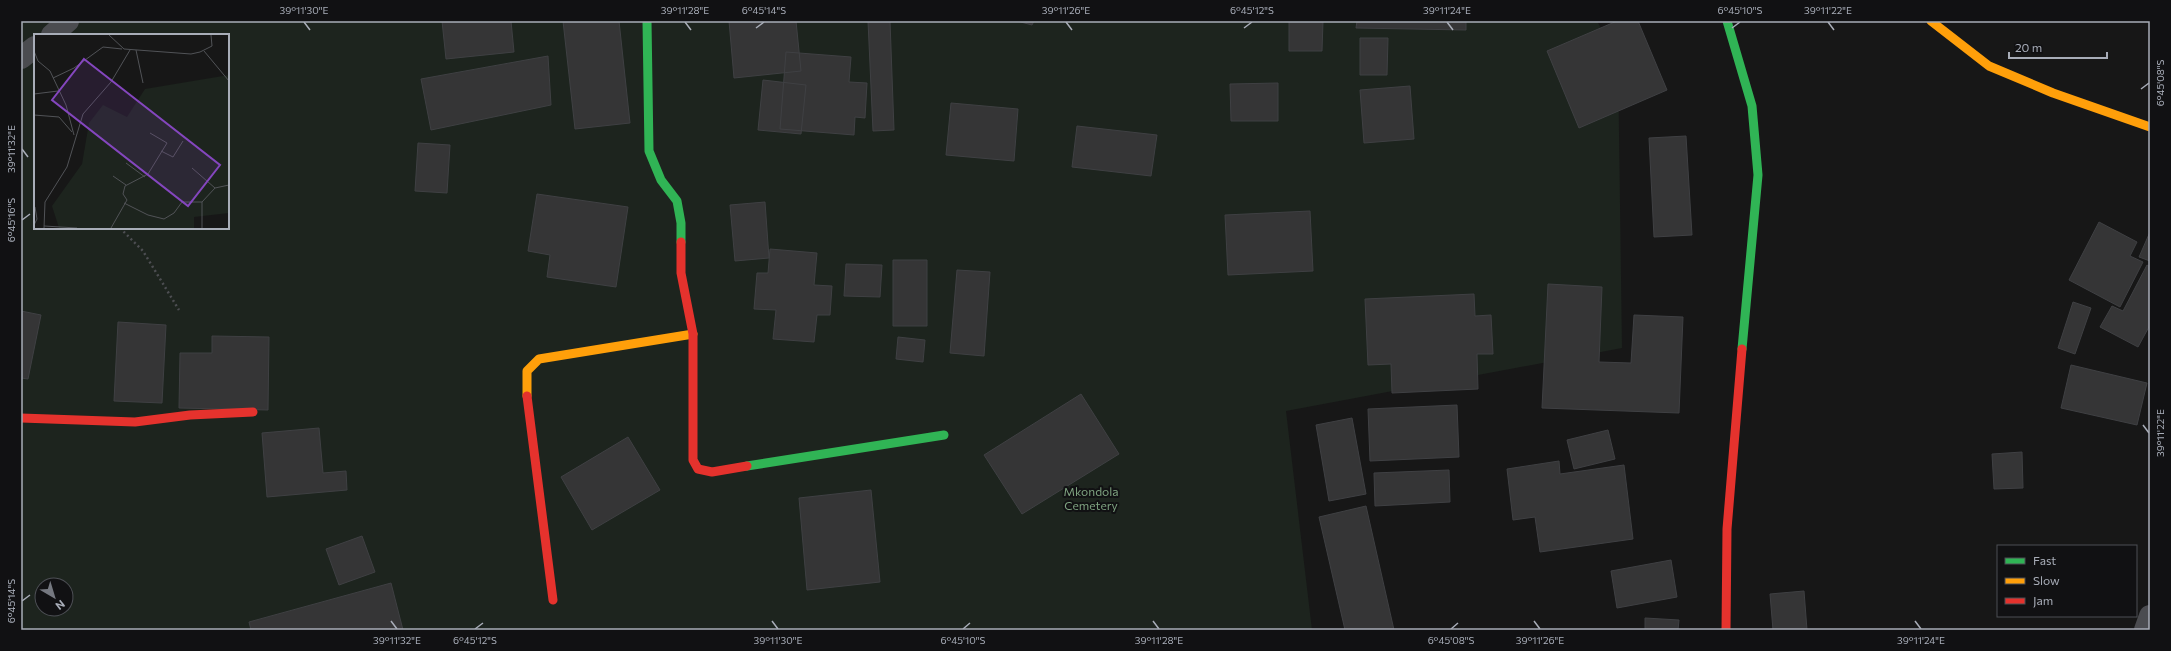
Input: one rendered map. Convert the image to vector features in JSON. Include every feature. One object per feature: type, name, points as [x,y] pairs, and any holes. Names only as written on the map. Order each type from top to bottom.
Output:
[{"type":"street","points":[[53,34],[68,21]]},
{"type":"street","points":[[647,21],[646,113],[649,151],[661,180],[677,201],[681,223],[681,273],[693,334],[693,460],[698,469],[712,472],[944,435]]},
{"type":"street","points":[[1726,630],[1727,529],[1750,244],[1758,175],[1752,106],[1727,21]]},
{"type":"street","points":[[1931,21],[1989,66],[2053,93],[2150,126]]},
{"type":"street","points":[[21,58],[34,48]]},
{"type":"street","points":[[553,600],[526,386],[527,371],[539,359],[693,334]]},
{"type":"street","points":[[21,418],[135,422],[190,415],[253,412]]},
{"type":"street","points":[[2145,630],[2150,616]]},
{"type":"path","points":[[121,229],[142,251],[179,310]]},
{"type":"green space","name":"Mkondola Cemetery","points":[[21,21],[1597,21],[1618,60],[1622,348],[1286,411],[1312,630],[21,630]]},
{"type":"building","points":[[442,21],[511,21],[514,52],[446,59]]},
{"type":"building","points":[[563,21],[619,21],[630,123],[575,129]]},
{"type":"building","points":[[729,21],[796,21],[801,71],[734,78]]},
{"type":"building","points":[[868,21],[890,21],[894,130],[873,131]]},
{"type":"building","points":[[1017,21],[1034,21],[1032,25]]},
{"type":"building","points":[[1289,21],[1323,21],[1322,51],[1289,51]]},
{"type":"building","points":[[1357,21],[1466,21],[1466,30],[1356,28]]},
{"type":"building","points":[[1617,21],[1638,21],[1667,90],[1579,128],[1547,51]]},
{"type":"building","points":[[1360,38],[1388,38],[1387,75],[1360,75]]},
{"type":"building","points":[[786,52],[851,57],[849,82],[867,83],[865,118],[855,117],[854,135],[780,129]]},
{"type":"building","points":[[548,56],[551,105],[431,130],[421,79]]},
{"type":"building","points":[[763,80],[806,85],[801,134],[758,130]]},
{"type":"building","points":[[1278,83],[1278,121],[1231,121],[1230,84]]},
{"type":"building","points":[[1410,86],[1414,139],[1364,143],[1360,90]]},
{"type":"building","points":[[951,103],[1018,109],[1014,161],[946,155]]},
{"type":"building","points":[[1077,126],[1157,135],[1151,176],[1072,167]]},
{"type":"building","points":[[1686,136],[1692,235],[1654,237],[1649,138]]},
{"type":"building","points":[[418,143],[450,145],[447,193],[415,191]]},
{"type":"building","points":[[537,194],[628,207],[616,287],[547,277],[550,255],[528,251]]},
{"type":"building","points":[[765,202],[769,258],[735,261],[730,205]]},
{"type":"building","points":[[1310,211],[1313,271],[1228,275],[1225,215]]},
{"type":"building","points":[[2099,222],[2137,242],[2130,256],[2143,262],[2120,307],[2069,280]]},
{"type":"building","points":[[2150,232],[2150,261],[2139,257]]},
{"type":"building","points":[[770,249],[817,253],[814,285],[832,286],[830,315],[817,315],[814,342],[773,339],[776,310],[754,309],[757,273],[768,273]]},
{"type":"building","points":[[893,260],[927,260],[927,326],[893,326]]},
{"type":"building","points":[[846,264],[882,265],[880,297],[844,296]]},
{"type":"building","points":[[2147,265],[2150,267],[2150,325],[2138,347],[2100,327],[2112,306],[2123,311]]},
{"type":"building","points":[[957,270],[990,272],[984,356],[950,353]]},
{"type":"building","points":[[1548,284],[1602,287],[1599,362],[1631,363],[1634,315],[1683,317],[1679,413],[1542,408]]},
{"type":"building","points":[[1474,294],[1475,316],[1491,315],[1493,354],[1477,354],[1478,389],[1392,393],[1391,364],[1368,365],[1365,299]]},
{"type":"building","points":[[2073,302],[2091,308],[2075,354],[2058,348]]},
{"type":"building","points":[[21,311],[41,315],[28,379],[21,378]]},
{"type":"building","points":[[118,322],[166,325],[162,403],[114,401]]},
{"type":"building","points":[[212,336],[269,337],[268,410],[179,408],[180,353],[212,353]]},
{"type":"building","points":[[898,337],[925,340],[923,362],[896,359]]},
{"type":"building","points":[[2071,365],[2147,383],[2137,425],[2061,408]]},
{"type":"building","points":[[1081,394],[1119,454],[1022,514],[984,455]]},
{"type":"building","points":[[1457,405],[1459,457],[1370,461],[1368,409]]},
{"type":"building","points":[[1352,418],[1366,494],[1329,501],[1316,425]]},
{"type":"building","points":[[319,428],[323,473],[346,471],[347,490],[267,497],[262,433]]},
{"type":"building","points":[[1608,430],[1615,459],[1574,469],[1567,440]]},
{"type":"building","points":[[628,437],[660,490],[592,530],[561,477]]},
{"type":"building","points":[[2022,452],[2023,488],[1994,489],[1992,454]]},
{"type":"building","points":[[1559,461],[1560,474],[1624,465],[1633,539],[1540,552],[1535,517],[1513,520],[1507,469]]},
{"type":"building","points":[[1449,470],[1450,502],[1375,506],[1374,473]]},
{"type":"building","points":[[871,490],[880,582],[807,590],[799,498]]},
{"type":"building","points":[[1366,506],[1394,630],[1345,630],[1319,517]]},
{"type":"building","points":[[362,536],[375,572],[339,585],[326,549]]},
{"type":"building","points":[[1671,560],[1677,597],[1617,608],[1611,571]]},
{"type":"building","points":[[391,583],[403,630],[251,630],[249,622]]},
{"type":"building","points":[[1804,591],[1807,630],[1773,630],[1770,594]]},
{"type":"building","points":[[1645,618],[1679,620],[1678,630],[1645,630]]},
{"type":"traffic: fast","points":[[647,21],[649,151],[661,180],[677,201],[681,223],[681,242]]},
{"type":"traffic: fast","points":[[1727,21],[1752,106],[1758,175],[1742,349]]},
{"type":"traffic: fast","points":[[747,466],[944,435]]},
{"type":"traffic: slow","points":[[1931,21],[1989,66],[2053,93],[2150,127]]},
{"type":"traffic: slow","points":[[527,396],[527,371],[539,359],[693,334]]},
{"type":"traffic: jam","points":[[681,242],[681,273],[693,334],[693,460],[698,469],[712,472],[747,466]]},
{"type":"traffic: jam","points":[[1726,630],[1727,529],[1742,349]]},
{"type":"traffic: jam","points":[[527,396],[553,600]]},
{"type":"traffic: jam","points":[[21,418],[135,422],[190,415],[253,412]]}]
